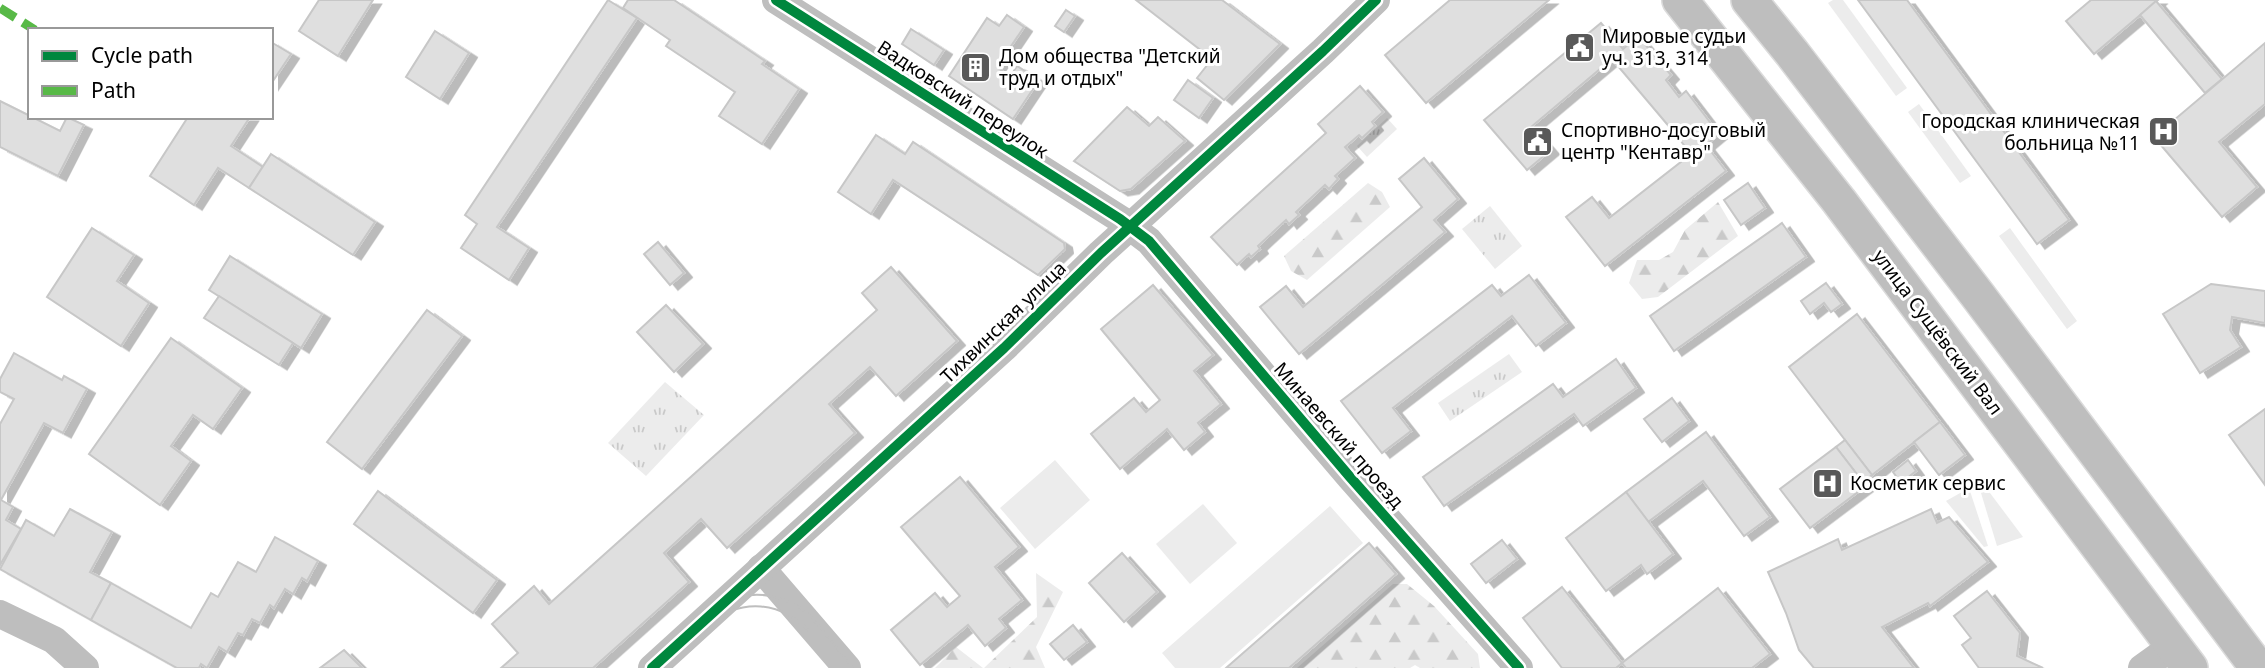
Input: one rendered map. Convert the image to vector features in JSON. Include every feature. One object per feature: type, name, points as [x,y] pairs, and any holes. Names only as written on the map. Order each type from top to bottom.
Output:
[{"type":"main road","name":"улица Сущёвский Вал","points":[[1680,0],[1839,201],[2182,656]]},
{"type":"main road","points":[[1749,0],[2258,668]]},
{"type":"street","name":"Вадковский переулок","points":[[776,0],[1130,227]]},
{"type":"street","name":"Тихвинская улица","points":[[652,668],[1004,348],[1054,298],[1376,0]]},
{"type":"street","points":[[1766,0],[1792,53]]},
{"type":"street","name":"Минаевский проезд","points":[[1130,227],[1149,240],[1350,477],[1519,668]]},
{"type":"street","points":[[761,568],[847,668]]},
{"type":"street","points":[[0,614],[54,640],[85,668]]},
{"type":"street","points":[[2142,668],[2182,656]]},
{"type":"green space","points":[[1843,0],[1907,88],[1896,96],[1828,3]]},
{"type":"green space","points":[[1919,104],[1971,176],[1960,183],[1908,112]]},
{"type":"green space","points":[[1387,118],[1397,129],[1367,157],[1357,146]]},
{"type":"green space","points":[[1368,183],[1382,192],[1390,207],[1307,280],[1291,271],[1284,256]]},
{"type":"green space","points":[[1718,202],[1738,236],[1658,297],[1642,299],[1629,283],[1637,260],[1659,260],[1673,252],[1685,230]]},
{"type":"green space","points":[[1490,206],[1522,246],[1495,269],[1462,229]]},
{"type":"green space","points":[[2010,228],[2077,321],[2067,329],[1999,236]]},
{"type":"green space","points":[[1509,354],[1522,372],[1450,421],[1438,403]]},
{"type":"green space","points":[[665,382],[704,415],[646,476],[608,443]]},
{"type":"green space","points":[[1055,460],[1090,500],[1035,549],[1000,508]]},
{"type":"green space","points":[[1981,481],[2023,537],[1997,546],[1978,483]]},
{"type":"green space","points":[[1969,488],[1988,546],[1984,547],[1946,501]]},
{"type":"green space","points":[[1203,504],[1237,543],[1190,584],[1156,544]]},
{"type":"green space","points":[[1330,506],[1363,543],[1220,668],[1175,668],[1162,653]]},
{"type":"green space","points":[[1036,573],[1063,592],[1036,647],[1045,668],[984,668],[1037,617]]},
{"type":"green space","points":[[1393,584],[1407,584],[1434,606],[1478,654],[1480,668],[1420,668],[1415,665],[1410,668],[1297,668]]},
{"type":"green space","points":[[956,647],[983,668],[935,668]]},
{"type":"building","points":[[319,0],[373,0],[338,56],[299,31]]},
{"type":"building","points":[[608,0],[637,18],[497,227],[529,248],[509,280],[461,248],[477,224],[465,215]]},
{"type":"building","points":[[628,0],[674,0],[765,61],[762,64],[799,89],[762,144],[719,116],[735,92],[666,46],[670,40],[623,8]]},
{"type":"building","points":[[1136,0],[1222,0],[1280,44],[1224,100],[1197,78],[1212,59]]},
{"type":"building","points":[[1450,0],[1549,0],[1426,103],[1385,55]]},
{"type":"building","points":[[1858,0],[1907,0],[2069,220],[2037,244]]},
{"type":"building","points":[[2091,0],[2158,0],[2094,54],[2066,21]]},
{"type":"building","points":[[2156,1],[2222,79],[2205,93],[2140,15]]},
{"type":"building","points":[[1066,10],[1075,16],[1064,32],[1055,26]]},
{"type":"building","name":"Дом общества \"Детский труд и отдых\"","points":[[1007,15],[1024,27],[997,67],[1010,77],[1017,66],[1039,80],[1013,119],[949,76],[987,18],[999,26]]},
{"type":"building","points":[[1601,23],[1623,49],[1638,36],[1671,75],[1666,80],[1679,97],[1686,91],[1719,134],[1706,145],[1726,171],[1605,266],[1566,217],[1592,197],[1609,218],[1691,154],[1672,130],[1612,59],[1531,127],[1551,150],[1527,170],[1484,120]]},
{"type":"building","points":[[911,29],[944,50],[934,65],[902,44]]},
{"type":"building","points":[[435,31],[469,53],[440,99],[406,77]]},
{"type":"building","points":[[273,43],[291,54],[273,81]]},
{"type":"building","points":[[2265,43],[2265,104],[2219,142],[2257,187],[2222,217],[2154,137]]},
{"type":"building","points":[[1188,80],[1213,98],[1199,118],[1174,100]]},
{"type":"building","points":[[1360,86],[1383,112],[1372,122],[1375,126],[1362,138],[1359,135],[1345,147],[1355,158],[1335,176],[1338,179],[1329,189],[1325,185],[1296,212],[1299,215],[1289,224],[1286,220],[1258,246],[1260,249],[1251,257],[1249,254],[1237,265],[1211,237],[1326,133],[1318,124]]},
{"type":"building","points":[[0,101],[28,115],[28,119],[36,119],[60,131],[66,119],[84,125],[58,176],[0,147]]},
{"type":"building","points":[[1127,107],[1149,126],[1158,117],[1185,141],[1131,189],[1120,191],[1074,161]]},
{"type":"building","points":[[187,119],[249,119],[231,146],[263,167],[249,188],[218,168],[194,205],[150,176]]},
{"type":"building","points":[[876,135],[905,154],[913,142],[1064,243],[1065,249],[1038,275],[893,180],[871,214],[838,192]]},
{"type":"building","points":[[271,154],[375,222],[353,255],[249,188]]},
{"type":"building","points":[[1424,158],[1458,199],[1434,220],[1445,232],[1299,354],[1260,307],[1286,286],[1303,307],[1422,207],[1399,179]]},
{"type":"building","points":[[1748,183],[1765,208],[1741,225],[1724,200]]},
{"type":"building","points":[[1782,223],[1806,257],[1674,351],[1650,316]]},
{"type":"building","points":[[92,228],[134,255],[117,281],[149,303],[121,346],[47,297]]},
{"type":"building","points":[[658,242],[684,273],[670,285],[644,254]]},
{"type":"building","points":[[230,256],[322,314],[301,348],[209,290]]},
{"type":"building","points":[[891,267],[957,341],[896,396],[870,367],[829,404],[855,433],[727,548],[701,519],[664,553],[689,582],[593,668],[501,668],[518,653],[492,624],[534,586],[549,604],[877,310],[862,293]]},
{"type":"building","points":[[1529,275],[1566,323],[1536,346],[1512,316],[1393,408],[1411,431],[1382,453],[1341,401],[1492,285],[1501,296]]},
{"type":"building","points":[[1826,283],[1842,304],[1831,312],[1824,303],[1810,314],[1801,301]]},
{"type":"building","points":[[2211,284],[2265,291],[2265,323],[2232,317],[2230,330],[2241,347],[2200,373],[2163,314]]},
{"type":"building","points":[[1153,285],[1213,355],[1194,371],[1221,404],[1198,423],[1205,432],[1184,450],[1167,429],[1120,469],[1091,434],[1134,398],[1146,412],[1160,400],[1101,329]]},
{"type":"building","points":[[219,296],[293,343],[279,365],[204,318]]},
{"type":"building","points":[[666,305],[703,344],[674,372],[637,332]]},
{"type":"building","points":[[427,310],[462,336],[362,469],[327,442]]},
{"type":"building","points":[[1857,314],[1940,422],[1872,475],[1789,367]]},
{"type":"building","points":[[171,338],[242,388],[213,429],[193,415],[171,446],[191,461],[160,505],[89,454]]},
{"type":"building","points":[[14,353],[62,380],[64,376],[87,389],[63,433],[44,423],[1,500],[13,507],[6,520],[21,529],[0,565],[0,424],[14,399],[0,392],[0,379]]},
{"type":"building","points":[[1616,359],[1636,388],[1583,426],[1574,414],[1444,506],[1423,477],[1553,384],[1563,397]]},
{"type":"building","points":[[1672,398],[1689,421],[1662,442],[1644,419]]},
{"type":"building","points":[[2265,409],[2265,485],[2229,435]]},
{"type":"building","points":[[1940,422],[1965,455],[1939,475],[1914,442]]},
{"type":"building","points":[[1706,432],[1770,517],[1744,536],[1703,481],[1648,522],[1626,492]]},
{"type":"building","points":[[1845,440],[1872,475],[1863,482],[1836,447]]},
{"type":"building","points":[[1836,447],[1866,486],[1810,528],[1780,489]]},
{"type":"building","points":[[1908,460],[1916,471],[1901,483],[1893,472]]},
{"type":"building","points":[[960,477],[1019,547],[995,567],[1022,600],[999,619],[1006,628],[985,646],[968,625],[920,665],[891,630],[935,593],[947,607],[960,596],[901,527]]},
{"type":"building","points":[[378,491],[497,580],[473,613],[354,524]]},
{"type":"building","points":[[1626,492],[1673,554],[1647,574],[1641,565],[1606,591],[1566,538]]},
{"type":"building","points":[[70,509],[112,532],[90,572],[111,583],[91,620],[0,569],[26,520],[54,536]]},
{"type":"building","points":[[1931,509],[1937,523],[1949,517],[1988,562],[1930,606],[1928,603],[1882,627],[1914,668],[1814,668],[1799,650],[1768,572],[1838,539],[1842,550]]},
{"type":"building","points":[[275,537],[318,561],[307,581],[302,578],[293,594],[285,589],[274,608],[270,605],[260,623],[252,619],[243,635],[238,633],[227,652],[219,647],[207,668],[201,664],[199,668],[177,668],[91,620],[111,583],[191,628],[211,593],[218,597],[238,562],[256,572]]},
{"type":"building","points":[[1502,540],[1517,559],[1486,583],[1471,564]]},
{"type":"building","points":[[1369,543],[1396,574],[1289,668],[1226,668]]},
{"type":"building","points":[[1122,553],[1157,592],[1124,622],[1089,583]]},
{"type":"building","points":[[1562,587],[1622,663],[1616,668],[1562,668],[1523,618]]},
{"type":"building","points":[[1718,588],[1770,654],[1752,668],[1626,668],[1622,663]]},
{"type":"building","points":[[1987,591],[2020,633],[2017,656],[2043,668],[1979,668],[1962,645],[1971,638],[1954,616]]},
{"type":"building","points":[[1073,625],[1087,642],[1064,660],[1050,644]]},
{"type":"building","points":[[344,650],[362,668],[320,668]]},
{"type":"tram line","points":[[644,668],[703,614],[737,597],[755,595],[779,598],[804,611],[853,668]]},
{"type":"tram line","points":[[705,626],[733,610],[761,606],[788,615],[813,635]]},
{"type":"marked path","points":[[0,8],[32,28]]},
{"type":"cycle path","points":[[776,0],[1120,219],[1149,241],[1350,477],[1519,668]]},
{"type":"cycle path","points":[[652,668],[1004,348],[1101,253],[1376,0]]},
{"type":"place","name":"Мировые судьи уч. 313, 314","points":[[1579,47]]},
{"type":"place","name":"Дом общества \"Детский труд и отдых\"","points":[[976,67]]},
{"type":"place","name":"Городская клиническая больница №11","points":[[2163,132]]},
{"type":"place","name":"Спортивно-досуговый центр \"Кентавр\"","points":[[1538,141]]},
{"type":"place","name":"Косметик сервис","points":[[1827,483]]}]
